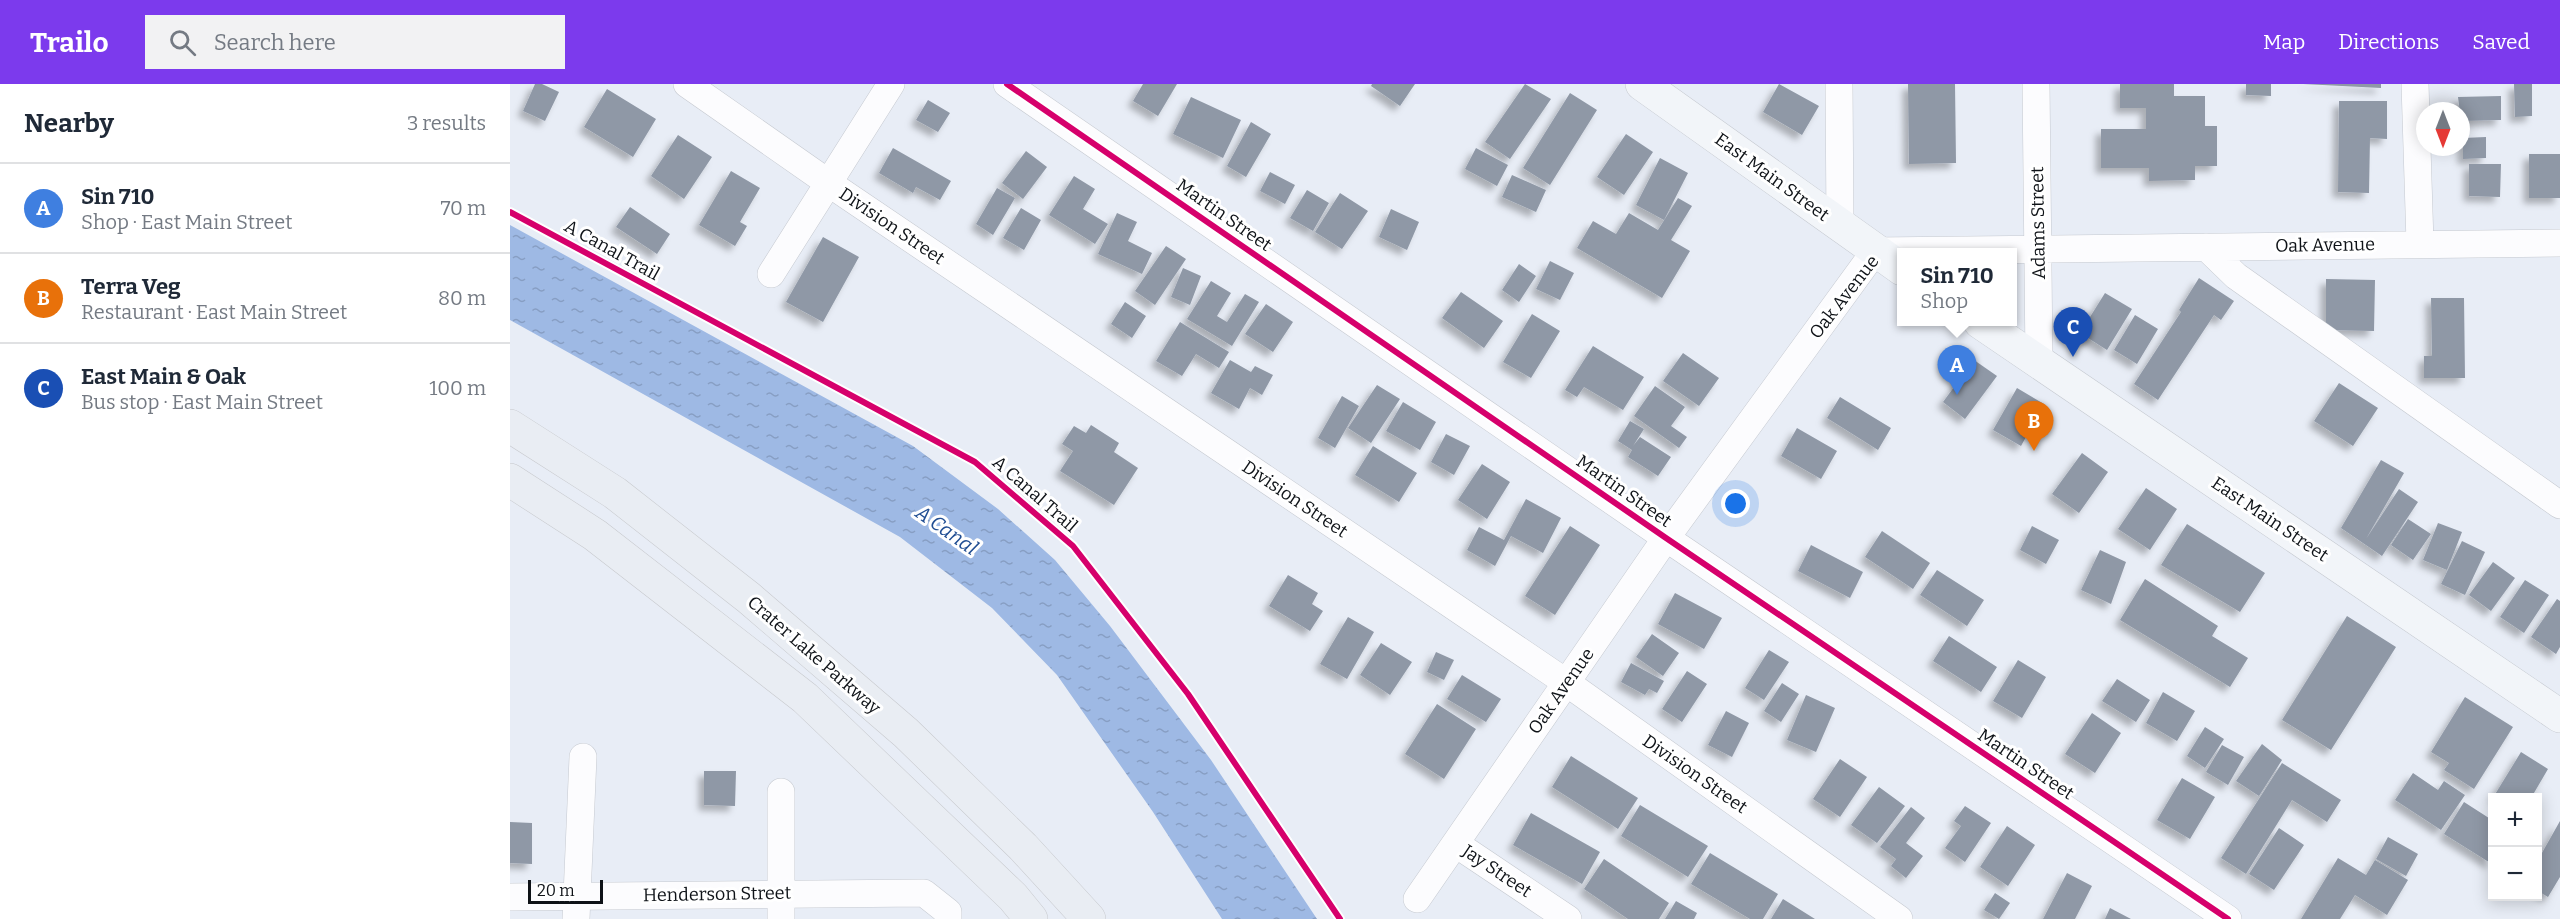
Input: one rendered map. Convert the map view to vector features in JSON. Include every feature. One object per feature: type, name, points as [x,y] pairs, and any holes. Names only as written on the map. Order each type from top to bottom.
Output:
[{"type":"main road","name":"Crater Lake Parkway","points":[[510,426],[615,493],[757,605],[906,733],[1023,848],[1089,919]]},
{"type":"main road","points":[[510,480],[595,535],[805,698],[1013,897],[1031,919]]},
{"type":"street","name":"Division Street","points":[[687,84],[830,184],[1567,683],[1899,919]]},
{"type":"street","points":[[771,274],[830,184],[891,84]]},
{"type":"street","name":"Martin Street","points":[[1007,84],[1666,538],[2228,919]]},
{"type":"street","name":"East Main Street","points":[[1642,84],[1888,260]]},
{"type":"street","points":[[1839,84],[1840,226]]},
{"type":"street","name":"Adams Street","points":[[2036,84],[2039,361]]},
{"type":"street","points":[[2415,84],[2420,243]]},
{"type":"street","name":"Oak Avenue","points":[[2017,251],[2420,243],[2560,243]]},
{"type":"street","points":[[2206,247],[2236,276],[2560,505]]},
{"type":"street","name":"Oak Avenue","points":[[1418,899],[1666,538],[1888,260]]},
{"type":"street","name":"East Main Street","points":[[1987,326],[2560,716]]},
{"type":"street","points":[[576,908],[583,758]]},
{"type":"street","points":[[781,792],[781,906]]},
{"type":"street","name":"Jay Street","points":[[1456,844],[1568,919]]},
{"type":"street","name":"Henderson Street","points":[[510,897],[576,908],[781,906],[924,893],[948,912],[948,919]]},
{"type":"water","name":"A Canal","points":[[510,225],[913,446],[998,509],[1055,560],[1110,626],[1211,760],[1317,919],[1222,919],[1153,812],[1057,675],[992,608],[900,537],[510,320]]},
{"type":"building","points":[[535,84],[542,84],[559,92],[545,121],[523,111]]},
{"type":"building","points":[[1143,84],[1177,84],[1158,116],[1133,101]]},
{"type":"building","points":[[1372,84],[1415,84],[1400,106],[1371,86]]},
{"type":"building","points":[[1525,84],[1551,99],[1510,159],[1485,142]]},
{"type":"building","points":[[1779,84],[1819,106],[1802,135],[1763,112]]},
{"type":"building","points":[[1908,84],[1955,84],[1956,163],[1909,164]]},
{"type":"building","points":[[2120,84],[2174,84],[2174,96],[2205,96],[2205,126],[2217,126],[2217,166],[2195,166],[2195,180],[2149,181],[2149,168],[2101,168],[2101,129],[2146,129],[2146,108],[2120,108]]},
{"type":"building","points":[[2246,84],[2271,84],[2271,96],[2246,95]]},
{"type":"building","points":[[2303,84],[2381,84],[2381,88]]},
{"type":"building","points":[[2514,84],[2532,84],[2532,116],[2515,117]]},
{"type":"building","points":[[607,89],[656,119],[633,157],[584,127]]},
{"type":"building","points":[[1570,93],[1597,110],[1550,185],[1523,168]]},
{"type":"building","points":[[2501,96],[2501,120],[2470,121],[2470,102],[2459,102],[2458,97]]},
{"type":"building","points":[[1191,97],[1241,120],[1223,158],[1173,134]]},
{"type":"building","points":[[928,100],[950,113],[938,132],[916,120]]},
{"type":"building","points":[[2339,101],[2387,101],[2387,139],[2370,138],[2369,193],[2338,192]]},
{"type":"building","points":[[1251,122],[1271,134],[1246,177],[1227,166]]},
{"type":"building","points":[[1626,134],[1653,152],[1624,195],[1597,177]]},
{"type":"building","points":[[678,135],[712,157],[684,199],[651,176]]},
{"type":"building","points":[[2486,137],[2486,158],[2463,159],[2463,156],[2470,156],[2470,138]]},
{"type":"building","points":[[893,148],[951,181],[940,200],[916,187],[913,193],[879,173]]},
{"type":"building","points":[[1476,148],[1508,165],[1497,186],[1465,169]]},
{"type":"building","points":[[1026,151],[1047,167],[1023,199],[1002,183]]},
{"type":"building","points":[[2529,154],[2560,154],[2560,198],[2529,198]]},
{"type":"building","points":[[1660,158],[1688,173],[1664,220],[1636,205]]},
{"type":"building","points":[[2469,164],[2501,164],[2500,197],[2469,196]]},
{"type":"building","points":[[731,171],[760,188],[740,222],[747,226],[735,246],[699,225]]},
{"type":"building","points":[[1270,172],[1295,185],[1285,204],[1260,191]]},
{"type":"building","points":[[1512,175],[1546,190],[1536,212],[1502,197]]},
{"type":"building","points":[[1074,176],[1095,189],[1083,209],[1108,224],[1095,244],[1049,215]]},
{"type":"building","points":[[997,188],[1015,198],[993,235],[976,224]]},
{"type":"building","points":[[1307,190],[1329,203],[1313,231],[1290,218]]},
{"type":"building","points":[[1340,193],[1368,211],[1342,249],[1315,232]]},
{"type":"building","points":[[1678,198],[1692,206],[1671,240],[1690,251],[1662,298],[1577,248],[1593,221],[1616,234],[1629,213],[1658,230]]},
{"type":"building","points":[[630,207],[670,234],[657,254],[616,227]]},
{"type":"building","points":[[1021,208],[1041,220],[1024,250],[1003,238]]},
{"type":"building","points":[[1391,209],[1419,222],[1407,250],[1379,237]]},
{"type":"building","points":[[1117,213],[1137,222],[1128,241],[1152,253],[1142,274],[1098,254]]},
{"type":"building","points":[[823,237],[859,257],[823,322],[786,302]]},
{"type":"building","points":[[1166,246],[1186,259],[1155,305],[1135,291]]},
{"type":"building","points":[[1550,261],[1574,273],[1560,300],[1536,289]]},
{"type":"building","points":[[1519,264],[1536,276],[1519,302],[1502,290]]},
{"type":"building","points":[[1183,268],[1201,276],[1190,305],[1171,297]]},
{"type":"building","points":[[2199,278],[2234,301],[2221,320],[2214,315],[2158,400],[2134,384],[2181,312],[2179,310]]},
{"type":"building","points":[[2326,279],[2375,280],[2374,331],[2326,330]]},
{"type":"building","points":[[1211,281],[1231,293],[1217,316],[1227,322],[1245,294],[1259,302],[1232,346],[1187,319]]},
{"type":"building","points":[[1461,292],[1503,321],[1484,348],[1442,318]]},
{"type":"building","points":[[2105,293],[2132,309],[2107,350],[2080,333]]},
{"type":"building","points":[[2431,298],[2464,298],[2465,378],[2424,378],[2424,356],[2432,356]]},
{"type":"building","points":[[1125,302],[1146,316],[1132,338],[1111,324]]},
{"type":"building","points":[[1266,304],[1293,322],[1273,352],[1245,334]]},
{"type":"building","points":[[1532,314],[1560,331],[1531,378],[1503,362]]},
{"type":"building","points":[[2135,315],[2158,329],[2137,364],[2114,350]]},
{"type":"building","points":[[1180,322],[1229,352],[1219,368],[1196,354],[1182,376],[1156,361]]},
{"type":"building","points":[[1593,346],[1644,377],[1623,410],[1584,387],[1577,397],[1565,390]]},
{"type":"building","points":[[1683,353],[1719,378],[1699,406],[1663,381]]},
{"type":"building","points":[[1230,360],[1251,372],[1255,366],[1273,375],[1262,395],[1250,388],[1239,409],[1211,393]]},
{"type":"building","points":[[1974,360],[1997,376],[1965,419],[1943,402]]},
{"type":"building","points":[[2339,383],[2378,408],[2353,446],[2314,421]]},
{"type":"building","points":[[1377,385],[1400,399],[1371,443],[1348,428]]},
{"type":"building","points":[[1655,386],[1685,407],[1671,426],[1687,437],[1679,448],[1634,416]]},
{"type":"building","points":[[2017,388],[2044,404],[2021,446],[1993,430]]},
{"type":"building","points":[[1342,396],[1359,406],[1335,448],[1318,438]]},
{"type":"building","points":[[1840,397],[1891,428],[1878,450],[1827,418]]},
{"type":"building","points":[[1403,402],[1436,422],[1420,450],[1386,431]]},
{"type":"building","points":[[1630,421],[1644,429],[1633,446],[1640,437],[1671,457],[1658,476],[1628,457],[1632,450],[1618,441]]},
{"type":"building","points":[[1091,425],[1119,443],[1114,452],[1138,468],[1114,505],[1060,471],[1073,451],[1062,444],[1074,426],[1086,433]]},
{"type":"building","points":[[1797,428],[1837,451],[1821,479],[1781,456]]},
{"type":"building","points":[[1446,434],[1470,446],[1454,475],[1431,462]]},
{"type":"building","points":[[1373,446],[1417,473],[1399,502],[1355,475]]},
{"type":"building","points":[[2082,453],[2108,472],[2079,513],[2052,494]]},
{"type":"building","points":[[2381,460],[2404,473],[2366,539],[2399,489],[2418,502],[2382,556],[2341,528]]},
{"type":"building","points":[[1482,464],[1510,482],[1487,519],[1458,500]]},
{"type":"building","points":[[2146,488],[2177,509],[2150,550],[2118,529]]},
{"type":"building","points":[[1526,499],[1561,518],[1543,553],[1511,536],[1495,566],[1467,550],[1479,527],[1504,540]]},
{"type":"building","points":[[2408,519],[2431,534],[2413,560],[2391,545]]},
{"type":"building","points":[[2438,523],[2462,532],[2447,570],[2423,560]]},
{"type":"building","points":[[2187,524],[2265,573],[2240,612],[2161,565]]},
{"type":"building","points":[[1570,526],[1600,545],[1555,615],[1525,596]]},
{"type":"building","points":[[2032,526],[2059,540],[2046,564],[2020,550]]},
{"type":"building","points":[[1882,531],[1930,563],[1913,589],[1865,557]]},
{"type":"building","points":[[2462,541],[2485,552],[2465,595],[2441,584]]},
{"type":"building","points":[[1811,545],[1863,572],[1850,598],[1798,571]]},
{"type":"building","points":[[2100,550],[2126,562],[2111,604],[2081,590]]},
{"type":"building","points":[[2493,562],[2515,578],[2491,611],[2469,595]]},
{"type":"building","points":[[1937,570],[1984,600],[1967,626],[1920,595]]},
{"type":"building","points":[[1288,575],[1318,593],[1312,604],[1323,611],[1310,631],[1269,606]]},
{"type":"building","points":[[2145,579],[2218,626],[2212,636],[2248,658],[2230,687],[2120,620]]},
{"type":"building","points":[[2525,580],[2549,595],[2524,633],[2500,617]]},
{"type":"building","points":[[1675,593],[1722,618],[1704,649],[1658,624]]},
{"type":"building","points":[[2557,599],[2560,601],[2560,647],[2556,654],[2531,637]]},
{"type":"building","points":[[2347,616],[2396,647],[2331,750],[2282,720]]},
{"type":"building","points":[[1348,617],[1374,632],[1347,679],[1320,664]]},
{"type":"building","points":[[1652,634],[1679,653],[1663,676],[1636,657]]},
{"type":"building","points":[[1949,636],[1997,667],[1981,692],[1933,661]]},
{"type":"building","points":[[1381,643],[1412,662],[1390,695],[1360,675]]},
{"type":"building","points":[[1769,650],[1789,662],[1764,700],[1745,688]]},
{"type":"building","points":[[1436,652],[1454,660],[1444,680],[1427,672]]},
{"type":"building","points":[[2018,660],[2046,677],[2022,718],[1993,701]]},
{"type":"building","points":[[1631,663],[1664,681],[1657,693],[1649,689],[1645,695],[1621,682]]},
{"type":"building","points":[[1687,671],[1707,684],[1682,722],[1662,709]]},
{"type":"building","points":[[1462,675],[1501,699],[1486,722],[1447,699]]},
{"type":"building","points":[[2117,679],[2150,700],[2136,722],[2102,701]]},
{"type":"building","points":[[1782,683],[1799,694],[1781,722],[1764,711]]},
{"type":"building","points":[[2163,692],[2195,711],[2177,741],[2146,723]]},
{"type":"building","points":[[1806,695],[1835,708],[1816,752],[1787,740]]},
{"type":"building","points":[[2465,697],[2513,727],[2474,789],[2444,770],[2449,763],[2431,752]]},
{"type":"building","points":[[1437,704],[1476,729],[1444,779],[1405,754]]},
{"type":"building","points":[[1726,711],[1749,723],[1732,757],[1708,745]]},
{"type":"building","points":[[2092,713],[2121,733],[2095,773],[2065,754]]},
{"type":"building","points":[[2205,727],[2224,739],[2205,768],[2187,756]]},
{"type":"building","points":[[2262,744],[2282,760],[2259,796],[2236,781]]},
{"type":"building","points":[[2222,745],[2244,757],[2228,785],[2206,772]]},
{"type":"building","points":[[2521,752],[2548,769],[2534,793],[2496,793]]},
{"type":"building","points":[[1571,756],[1638,798],[1618,829],[1552,787]]},
{"type":"building","points":[[1840,759],[1867,777],[1840,817],[1813,799]]},
{"type":"building","points":[[2282,763],[2341,800],[2327,822],[2292,800],[2246,874],[2221,858]]},
{"type":"building","points":[[704,771],[736,771],[735,806],[704,805]]},
{"type":"building","points":[[2413,773],[2438,790],[2444,781],[2465,795],[2441,830],[2395,800]]},
{"type":"building","points":[[2182,778],[2215,797],[2190,839],[2157,820]]},
{"type":"building","points":[[1879,787],[1905,806],[1877,843],[1851,825]]},
{"type":"building","points":[[2464,802],[2488,817],[2488,862],[2444,834]]},
{"type":"building","points":[[1640,805],[1708,846],[1688,877],[1621,836]]},
{"type":"building","points":[[1965,806],[1991,823],[1965,862],[1945,848],[1961,826],[1954,821]]},
{"type":"building","points":[[1911,807],[1925,818],[1906,843],[1923,856],[1906,878],[1891,866],[1896,859],[1880,847]]},
{"type":"building","points":[[1531,813],[1600,852],[1582,884],[1513,845]]},
{"type":"building","points":[[2560,821],[2560,877],[2548,897],[2542,893],[2542,853]]},
{"type":"building","points":[[510,822],[532,823],[532,864],[510,863]]},
{"type":"building","points":[[2007,826],[2035,845],[2008,886],[1980,867]]},
{"type":"building","points":[[2279,828],[2304,845],[2274,890],[2249,874]]},
{"type":"building","points":[[2388,837],[2418,854],[2406,876],[2376,859]]},
{"type":"building","points":[[1710,853],[1778,894],[1763,919],[1750,919],[1691,884]]},
{"type":"building","points":[[2338,858],[2366,875],[2375,860],[2408,880],[2387,915],[2355,895],[2340,919],[2301,919]]},
{"type":"building","points":[[1604,859],[1669,903],[1659,919],[1628,919],[1584,889]]},
{"type":"building","points":[[2067,873],[2092,886],[2075,919],[2043,919]]},
{"type":"building","points":[[1995,893],[2010,903],[1999,919],[1984,910]]},
{"type":"building","points":[[1783,899],[1815,919],[1771,919]]},
{"type":"building","points":[[1676,901],[1697,913],[1694,919],[1665,919]]},
{"type":"building","points":[[2110,908],[2131,919],[2105,919]]},
{"type":"cycle path","points":[[1007,84],[1666,538],[2228,919]]},
{"type":"cycle path","name":"A Canal Trail","points":[[510,212],[975,462],[1073,546],[1188,694],[1340,919]]},
{"type":"place","name":"East Main & Oak","points":[[2073,357]]},
{"type":"place","name":"Sin 710","points":[[1957,395]]},
{"type":"place","name":"Terra Veg","points":[[2034,451]]}]
